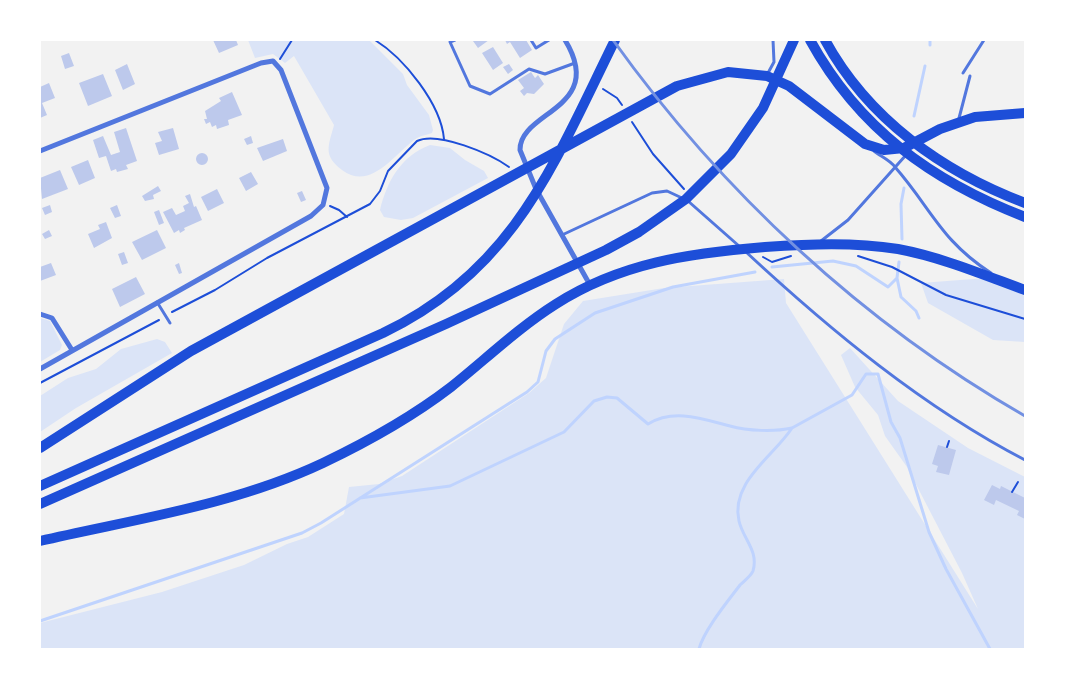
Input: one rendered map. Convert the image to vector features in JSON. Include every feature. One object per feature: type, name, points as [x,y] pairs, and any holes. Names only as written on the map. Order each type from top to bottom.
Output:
[{"type":"highway","points":[[40,486],[399,325],[454,290],[486,260],[512,230],[535,198],[615,40]]},
{"type":"highway","points":[[40,504],[406,342],[606,250],[639,232],[672,210],[700,186],[743,138],[771,92],[794,40]]},
{"type":"highway","points":[[810,40],[841,88],[888,139],[944,179],[998,206],[1025,217]]},
{"type":"highway","points":[[825,40],[844,71],[863,94],[901,132],[943,164],[1025,203]]},
{"type":"highway","points":[[40,448],[191,351],[677,86],[728,72],[767,76],[789,86],[865,144],[875,148],[893,150],[904,148],[958,122],[991,114],[1025,113]]},
{"type":"highway","points":[[40,541],[220,500],[264,486],[323,463],[429,402],[537,316],[590,285],[612,275],[654,261],[742,248],[816,244],[876,246],[909,252],[1025,290]]},
{"type":"street","points":[[565,40],[576,63],[577,76],[568,95],[522,139],[520,150],[526,167],[590,285]]},
{"type":"street","points":[[40,151],[261,64],[277,63],[326,183],[327,193],[323,204],[311,216],[40,369]]},
{"type":"street","points":[[40,314],[52,318],[72,350]]},
{"type":"lane","points":[[455,40],[450,42],[470,86],[490,94],[529,69],[545,74],[576,63]]},
{"type":"lane","points":[[531,40],[536,48],[549,40]]},
{"type":"lane","points":[[767,76],[774,62],[773,40]]},
{"type":"lane","points":[[963,73],[984,40]]},
{"type":"lane","points":[[958,122],[970,76]]},
{"type":"lane","points":[[816,244],[848,220],[894,166],[930,136]]},
{"type":"lane","points":[[865,144],[894,166],[937,225],[960,251],[1008,284]]},
{"type":"lane","points":[[562,235],[646,195],[667,191],[693,204],[777,282],[907,385],[958,421],[1025,460]]},
{"type":"lane","points":[[157,302],[170,323]]},
{"type":"path","points":[[277,63],[292,40]]},
{"type":"path","points":[[375,40],[395,55],[416,81],[438,117],[444,140]]},
{"type":"path","points":[[602,88],[617,98],[624,107]]},
{"type":"path","points":[[631,121],[653,154],[687,192]]},
{"type":"path","points":[[40,383],[215,290],[267,258],[347,217],[375,199],[388,171],[417,141],[431,137],[444,140],[492,157],[509,167]]},
{"type":"path","points":[[329,206],[339,210],[347,217]]},
{"type":"path","points":[[770,262],[795,255]]},
{"type":"path","points":[[857,256],[892,267],[946,295],[1025,319]]},
{"type":"path","points":[[948,447],[949,441]]},
{"type":"path","points":[[1012,492],[1018,482]]},
{"type":"shaded area","points":[[248,40],[369,40],[403,74],[407,85],[429,115],[432,133],[416,139],[381,169],[372,174],[352,175],[342,170],[336,165],[329,154],[329,144],[334,125],[294,56],[285,63],[273,54],[255,58]]},
{"type":"shaded area","points":[[430,145],[450,148],[465,160],[484,171],[488,178],[413,218],[401,220],[384,217],[380,210],[391,180],[403,163]]},
{"type":"shaded area","points":[[986,278],[1025,296],[1025,342],[993,340],[928,303],[921,283]]},
{"type":"shaded area","points":[[784,279],[786,303],[978,609],[962,573],[907,467],[885,436],[878,415],[855,387],[841,355],[850,348],[898,401],[968,448],[1025,477],[1025,649],[40,649],[40,623],[162,592],[244,565],[287,544],[308,537],[344,514],[349,487],[379,484],[402,476],[529,393],[546,378],[564,324],[583,301],[664,288]]},
{"type":"shaded area","points":[[40,318],[50,321],[62,345],[60,350],[40,362]]},
{"type":"shaded area","points":[[157,339],[165,342],[172,353],[76,408],[40,432],[40,396],[68,378],[96,369],[121,349]]},
{"type":"building","points":[[213,40],[236,40],[238,45],[219,53]]},
{"type":"building","points":[[474,40],[489,40],[478,48]]},
{"type":"building","points":[[505,40],[526,40],[532,50],[520,58],[510,42],[507,44]]},
{"type":"building","points":[[493,47],[503,63],[493,70],[482,53]]},
{"type":"building","points":[[69,53],[74,66],[65,69],[61,56]]},
{"type":"building","points":[[127,64],[135,84],[123,90],[115,70]]},
{"type":"building","points":[[509,64],[513,70],[508,74],[503,67]]},
{"type":"building","points":[[531,72],[535,78],[538,75],[544,84],[534,94],[527,93],[524,96],[520,91],[524,88],[518,80]]},
{"type":"building","points":[[103,74],[112,96],[88,106],[79,83]]},
{"type":"building","points":[[49,83],[55,98],[42,103],[47,115],[40,118],[40,87]]},
{"type":"building","points":[[232,92],[242,115],[228,120],[229,125],[217,129],[216,125],[212,127],[210,122],[206,124],[204,119],[207,119],[205,111],[221,101],[219,98]]},
{"type":"building","points":[[126,128],[137,161],[126,165],[128,169],[117,172],[116,169],[111,171],[106,156],[99,158],[93,140],[103,136],[111,155],[120,152],[114,132]]},
{"type":"building","points":[[173,128],[179,149],[159,155],[155,143],[162,141],[158,132]]},
{"type":"building","points":[[251,136],[253,143],[247,145],[244,139]]},
{"type":"building","points":[[283,139],[287,151],[263,161],[257,148]]},
{"type":"building","points":[[200,153],[204,153],[208,159],[204,165],[200,165],[196,161],[196,157]]},
{"type":"building","points":[[88,160],[95,178],[79,185],[71,167]]},
{"type":"building","points":[[60,170],[68,189],[42,199],[40,178]]},
{"type":"building","points":[[251,172],[258,184],[246,191],[239,178]]},
{"type":"building","points":[[158,186],[161,191],[153,195],[154,199],[145,201],[142,196]]},
{"type":"building","points":[[217,189],[224,203],[208,211],[201,197]]},
{"type":"building","points":[[302,191],[306,200],[301,202],[297,193]]},
{"type":"building","points":[[190,194],[194,207],[196,206],[202,220],[184,228],[185,230],[180,233],[179,230],[174,233],[163,212],[172,208],[176,215],[185,211],[183,206],[189,203],[185,196]]},
{"type":"building","points":[[50,205],[52,212],[45,215],[42,208]]},
{"type":"building","points":[[117,205],[121,216],[115,218],[110,208]]},
{"type":"building","points":[[159,210],[164,223],[159,225],[154,212]]},
{"type":"building","points":[[106,222],[112,238],[94,248],[88,234],[100,229],[98,225]]},
{"type":"building","points":[[49,230],[52,236],[45,239],[42,234]]},
{"type":"building","points":[[157,230],[166,248],[142,260],[132,242]]},
{"type":"building","points":[[124,252],[128,263],[122,265],[118,254]]},
{"type":"building","points":[[51,263],[56,275],[40,281],[40,267]]},
{"type":"building","points":[[179,263],[182,273],[179,274],[175,265]]},
{"type":"building","points":[[136,277],[145,294],[120,307],[112,289]]},
{"type":"building","points":[[938,445],[956,450],[949,475],[936,472],[938,466],[932,464]]},
{"type":"building","points":[[992,485],[1000,489],[1001,486],[1025,498],[1025,519],[1017,515],[1019,511],[996,500],[994,505],[984,500]]},
{"type":"waterway","points":[[930,40],[930,45]]},
{"type":"waterway","points":[[914,116],[925,66]]},
{"type":"waterway","points":[[902,239],[901,204],[904,188]]},
{"type":"waterway","points":[[772,267],[833,261],[856,266],[888,287],[897,278],[899,262]]},
{"type":"waterway","points":[[40,621],[302,533],[321,523],[527,392],[538,382],[546,351],[555,339],[595,313],[673,287],[755,272]]},
{"type":"waterway","points":[[897,278],[901,297],[916,311],[919,318]]},
{"type":"waterway","points":[[360,498],[450,486],[564,432],[594,401],[607,397],[617,398],[648,424],[668,417],[689,416],[745,429],[777,430],[792,428],[852,395],[866,374],[878,374],[891,422],[900,438],[929,532],[946,569],[990,649]]},
{"type":"waterway","points":[[699,649],[706,633],[717,616],[753,571],[754,557],[739,521],[738,507],[741,494],[755,470],[792,428]]},
{"type":"railway","points":[[613,40],[655,96],[701,150],[799,250],[852,296],[908,339],[965,379],[1025,416]]}]
